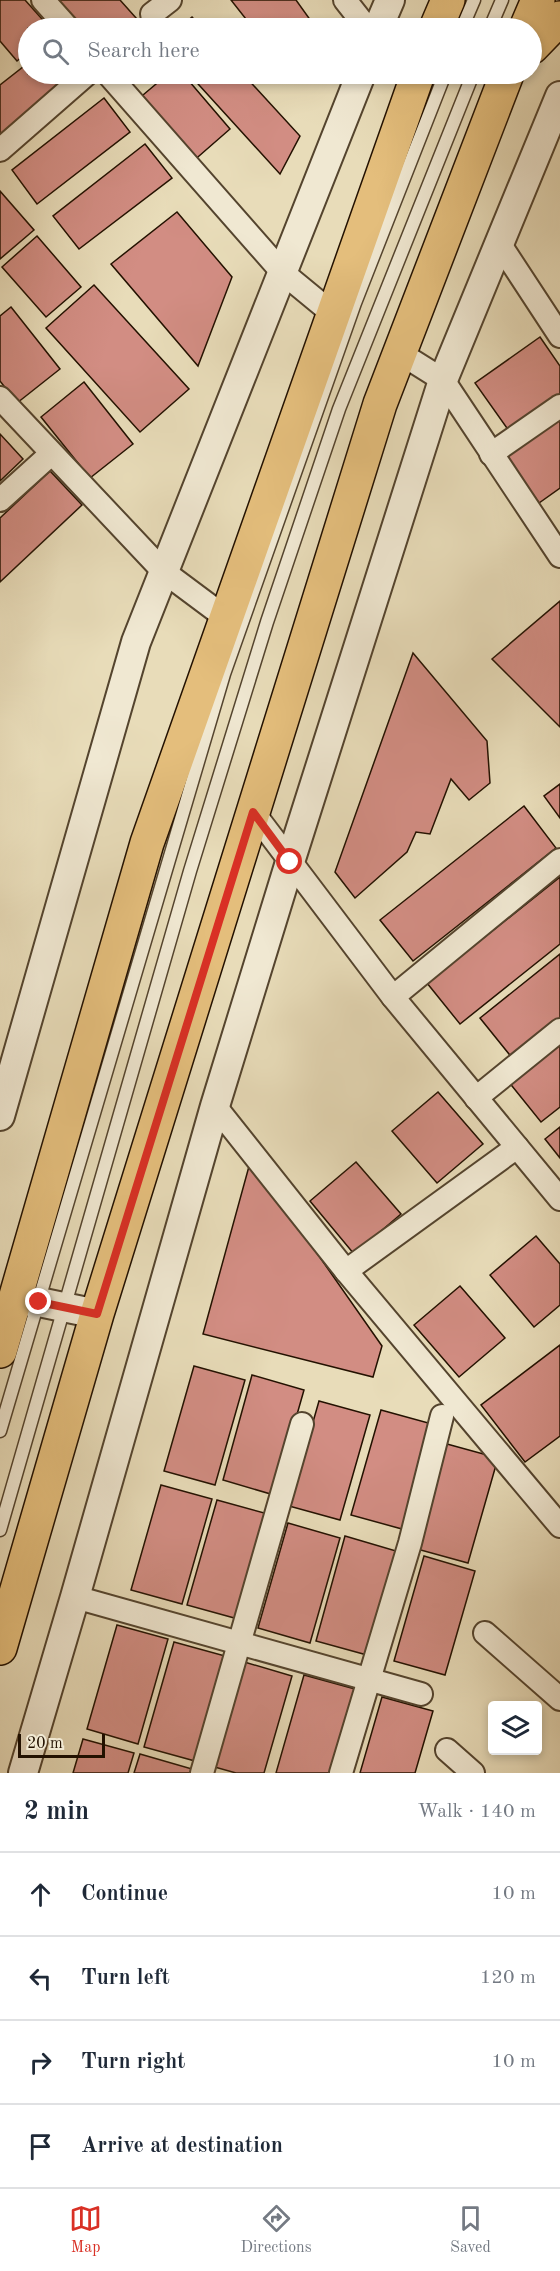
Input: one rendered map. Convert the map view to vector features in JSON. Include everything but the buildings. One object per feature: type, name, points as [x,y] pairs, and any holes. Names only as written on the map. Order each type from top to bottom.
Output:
[{"type":"main road","points":[[440,18],[448,0]]},
{"type":"main road","points":[[530,18],[538,0]]},
{"type":"main road","points":[[542,36],[560,18]]},
{"type":"main road","points":[[0,1351],[30,1305],[147,843],[333,314],[418,84]]},
{"type":"main road","points":[[0,1648],[97,1314],[380,404],[503,84]]},
{"type":"street","points":[[43,0],[59,18]]},
{"type":"street","points":[[152,14],[170,0]]},
{"type":"street","points":[[345,0],[359,18]]},
{"type":"street","points":[[382,18],[390,0]]},
{"type":"street","points":[[0,150],[76,84]]},
{"type":"street","points":[[117,84],[282,272],[333,314]]},
{"type":"street","points":[[0,1116],[136,642],[357,84]]},
{"type":"street","points":[[23,1773],[216,1106],[290,862],[443,380],[560,96]]},
{"type":"street","points":[[499,243],[560,336]]},
{"type":"street","points":[[400,353],[443,380],[560,556]]},
{"type":"street","points":[[0,398],[163,571],[226,618]]},
{"type":"street","points":[[491,454],[560,406]]},
{"type":"street","points":[[0,500],[51,454]]},
{"type":"street","points":[[253,812],[393,997],[560,1199]]},
{"type":"street","points":[[393,997],[560,860]]},
{"type":"street","points":[[476,1098],[560,1030]]},
{"type":"street","points":[[216,1106],[346,1271],[560,1526]]},
{"type":"street","points":[[346,1271],[518,1148]]},
{"type":"street","points":[[30,1305],[97,1314]]},
{"type":"street","points":[[341,1773],[410,1543],[442,1416]]},
{"type":"street","points":[[202,1773],[302,1424]]},
{"type":"street","points":[[75,1597],[421,1694]]},
{"type":"street","points":[[485,1633],[560,1699]]},
{"type":"street","points":[[447,1750],[473,1773]]},
{"type":"lane","points":[[466,18],[474,0]]},
{"type":"lane","points":[[494,18],[502,0]]},
{"type":"lane","points":[[0,1431],[30,1305],[224,674],[355,303],[419,84]]},
{"type":"lane","points":[[0,1530],[30,1305],[190,871],[267,622],[339,409],[468,84]]},
{"type":"route","points":[[39,1302],[97,1314],[253,812],[290,862]]}]
